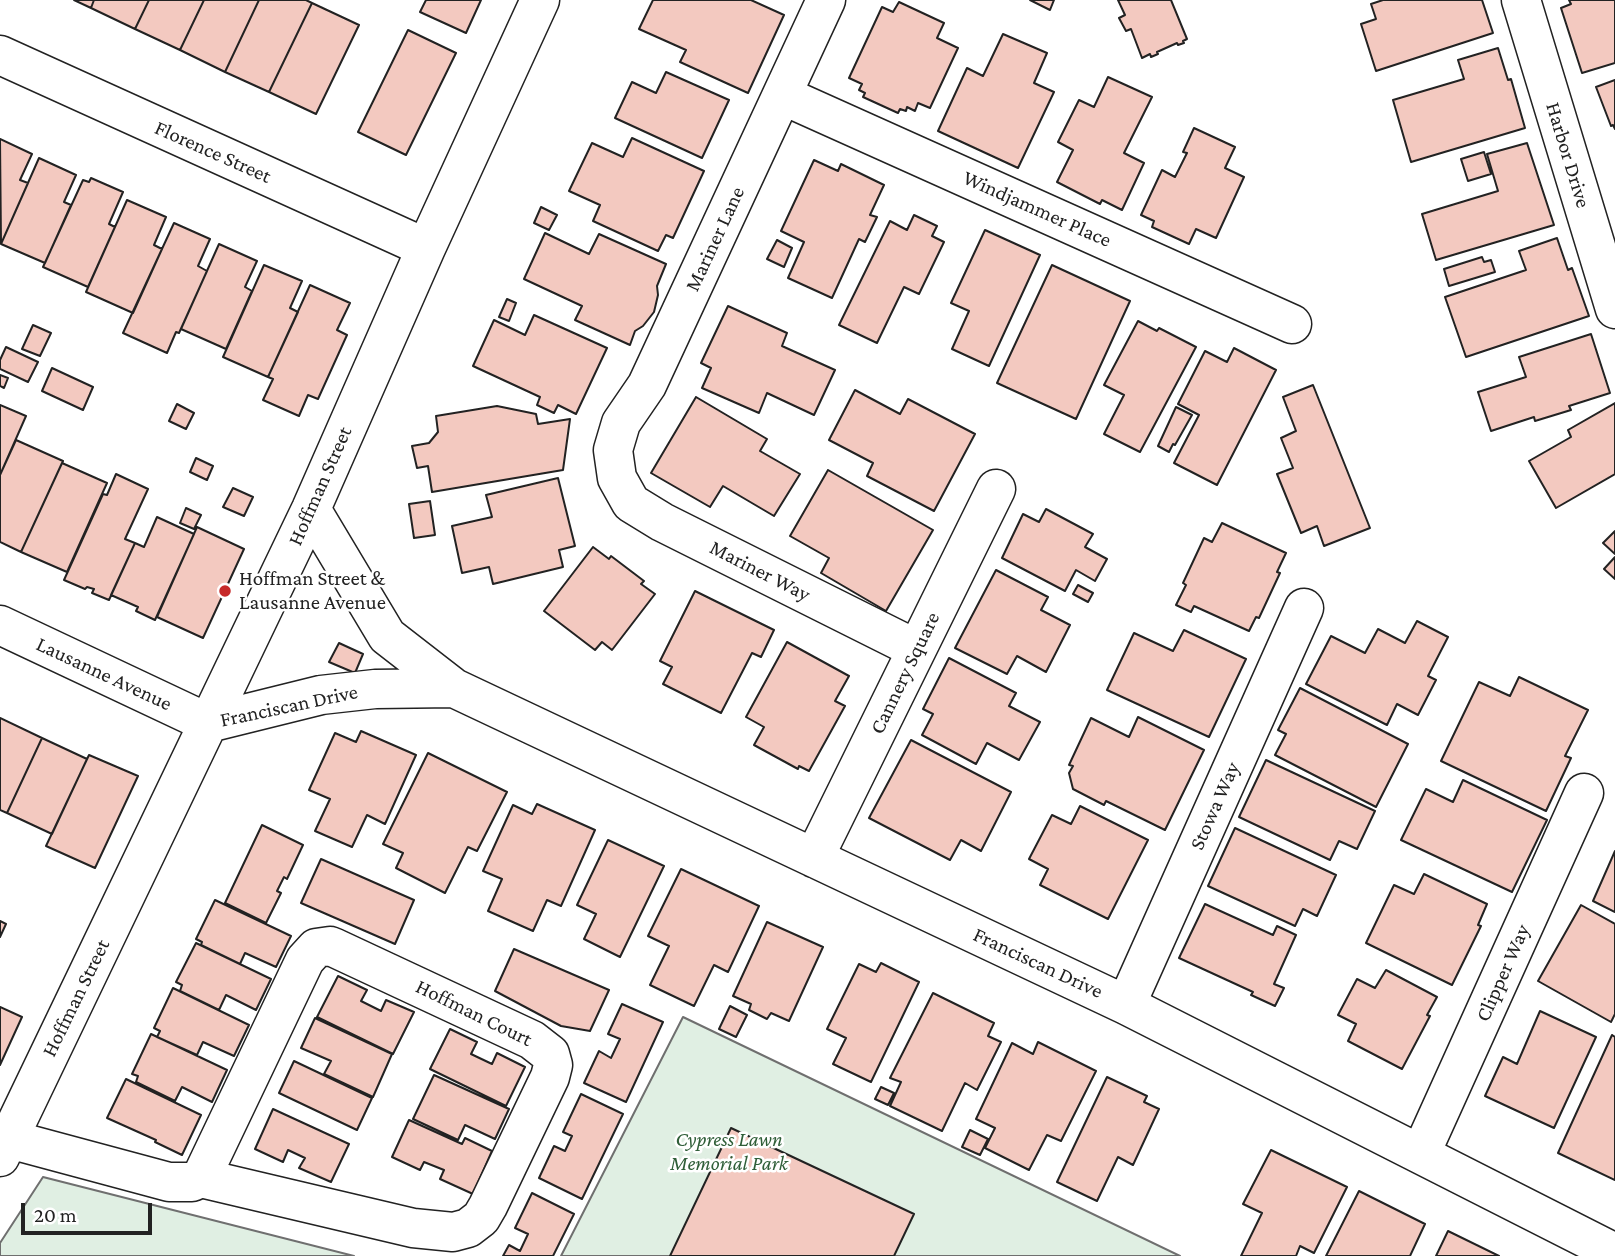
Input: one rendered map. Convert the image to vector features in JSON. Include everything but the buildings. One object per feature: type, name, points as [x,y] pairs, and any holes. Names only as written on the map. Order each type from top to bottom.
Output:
[{"type":"street","name":"Hoffman Street","points":[[4,1148],[311,509],[426,248],[540,0]]},
{"type":"street","name":"Mariner Lane","points":[[617,478],[613,450],[621,423],[647,385],[826,0]]},
{"type":"street","name":"Harbor Drive","points":[[1521,0],[1615,309]]},
{"type":"street","name":"Florence Street","points":[[0,55],[426,248]]},
{"type":"street","name":"Windjammer Place","points":[[782,95],[1292,324]]},
{"type":"street","name":"Mariner Way","points":[[617,478],[631,503],[662,522],[916,649]]},
{"type":"street","name":"Cannery Square","points":[[814,858],[996,489]]},
{"type":"street","name":"Franciscan Drive","points":[[311,509],[387,636],[454,688],[1126,1005],[1615,1253]]},
{"type":"street","name":"Stowa Way","points":[[1126,1005],[1304,608]]},
{"type":"street","name":"Lausanne Avenue","points":[[0,625],[208,723]]},
{"type":"street","name":"Franciscan Drive","points":[[208,723],[321,695],[375,689],[454,688]]},
{"type":"street","name":"Clipper Way","points":[[1421,1153],[1584,793]]},
{"type":"street","name":"Hoffman Court","points":[[4,1148],[169,1182],[191,1182],[201,1178],[413,1228],[453,1232],[468,1228],[481,1218],[488,1206],[550,1077],[553,1065],[550,1054],[532,1040],[335,948],[316,948],[305,960],[201,1178]]},
{"type":"green space","name":"Cypress Lawn Memorial Park","points":[[683,1017],[1180,1256],[561,1256]]},
{"type":"green space","points":[[43,1177],[354,1256],[0,1256],[0,1243]]},
{"type":"place","name":"Hoffman Street & Lausanne Avenue","points":[[225,591]]}]
